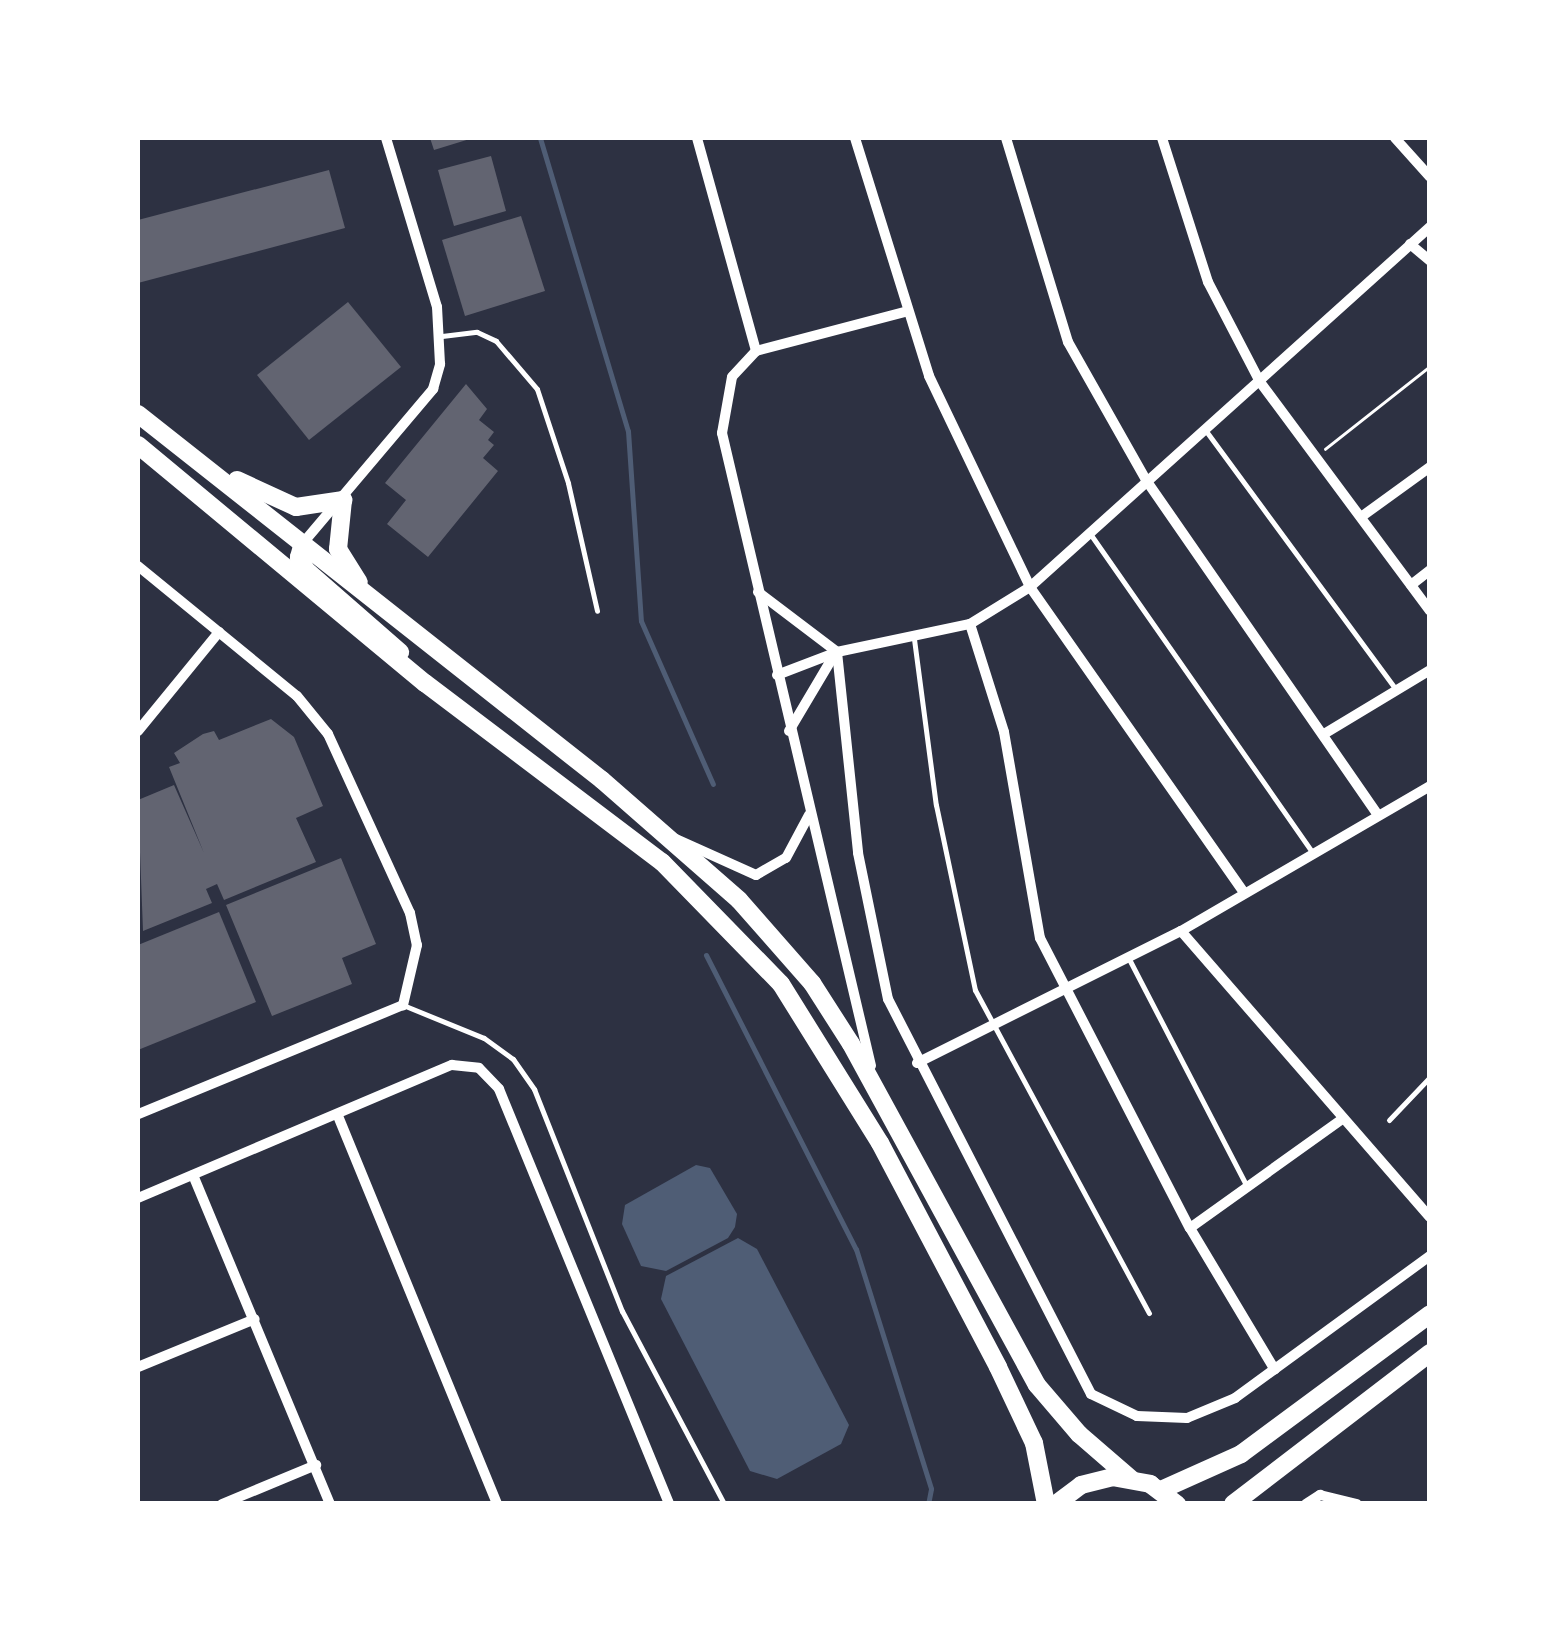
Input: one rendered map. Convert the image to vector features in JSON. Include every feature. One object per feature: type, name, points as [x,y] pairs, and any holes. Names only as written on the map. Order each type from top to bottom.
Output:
[{"type":"main road","points":[[138,414],[671,837],[739,900],[812,983],[878,1090],[1037,1385],[1079,1434],[1132,1479],[1161,1490],[1177,1504]]},
{"type":"main road","points":[[172,442],[278,502],[316,508],[343,500],[338,548],[379,608]]},
{"type":"main road","points":[[138,444],[425,683],[662,862],[781,984],[880,1143],[998,1367],[1034,1443],[1046,1504]]},
{"type":"main road","points":[[166,469],[276,545],[303,543]]},
{"type":"main road","points":[[303,543],[299,556],[306,570],[382,630],[425,683]]},
{"type":"main road","points":[[1161,1490],[1241,1454],[1430,1314]]},
{"type":"main road","points":[[1233,1504],[1430,1353]]},
{"type":"main road","points":[[1056,1504],[1093,1480],[1132,1479]]},
{"type":"street","points":[[303,543],[433,390],[442,336],[386,138]]},
{"type":"street","points":[[697,138],[756,351]]},
{"type":"street","points":[[855,138],[929,376],[1030,587],[1243,891]]},
{"type":"street","points":[[1006,138],[1068,342],[1146,480],[1377,814]]},
{"type":"street","points":[[1162,138],[1208,282],[1260,382],[1430,611]]},
{"type":"street","points":[[1394,138],[1430,177]]},
{"type":"street","points":[[777,675],[837,652],[914,639],[970,624],[1030,587],[1430,227]]},
{"type":"street","points":[[1410,244],[1430,262]]},
{"type":"street","points":[[878,1090],[789,731],[722,433],[732,376],[756,351],[908,311]]},
{"type":"street","points":[[1361,517],[1430,467]]},
{"type":"street","points":[[138,566],[297,696],[328,734],[410,913],[417,945],[403,1005],[138,1114]]},
{"type":"street","points":[[1411,585],[1430,570]]},
{"type":"street","points":[[758,592],[837,652],[858,853],[888,999],[917,1063],[1091,1394],[1137,1416],[1188,1418],[1235,1398],[1430,1256]]},
{"type":"street","points":[[970,624],[1004,732],[1040,938],[1190,1228],[1274,1370]]},
{"type":"street","points":[[138,731],[219,632]]},
{"type":"street","points":[[789,731],[837,652]]},
{"type":"street","points":[[1324,734],[1430,670]]},
{"type":"street","points":[[917,1063],[1181,931],[1243,891],[1430,786]]},
{"type":"street","points":[[671,837],[756,875],[786,858],[809,814]]},
{"type":"street","points":[[1181,931],[1341,1120],[1430,1217]]},
{"type":"street","points":[[138,1198],[452,1065],[468,1064],[490,1076],[668,1504]]},
{"type":"street","points":[[338,1116],[497,1504]]},
{"type":"street","points":[[1190,1228],[1341,1120]]},
{"type":"street","points":[[194,1175],[330,1504]]},
{"type":"street","points":[[138,1366],[255,1318]]},
{"type":"street","points":[[222,1504],[316,1465]]},
{"type":"street","points":[[1306,1504],[1320,1495],[1356,1504]]},
{"type":"lane","points":[[442,336],[477,332],[496,340],[536,389],[568,483],[596,611]]},
{"type":"lane","points":[[1204,429],[1396,690]]},
{"type":"lane","points":[[1090,533],[1313,854]]},
{"type":"lane","points":[[914,639],[940,823],[975,990],[1148,1313]]},
{"type":"lane","points":[[1128,956],[1246,1186]]},
{"type":"lane","points":[[403,1005],[484,1038],[513,1059],[534,1089],[622,1311],[724,1504]]},
{"type":"lane","points":[[1389,1120],[1430,1077]]},
{"type":"path","points":[[1316,456],[1430,366]]},
{"type":"water","points":[[696,1165],[710,1168],[737,1214],[735,1227],[728,1238],[666,1271],[641,1266],[622,1224],[625,1205]]},
{"type":"water","points":[[738,1238],[757,1249],[849,1425],[841,1444],[777,1479],[750,1471],[661,1299],[666,1276]]},
{"type":"building","points":[[430,138],[473,138],[434,150]]},
{"type":"building","points":[[491,156],[506,211],[454,226],[438,170]]},
{"type":"building","points":[[329,170],[345,228],[138,283],[138,220]]},
{"type":"building","points":[[521,216],[545,291],[465,316],[442,240]]},
{"type":"building","points":[[348,302],[401,367],[309,440],[257,375]]},
{"type":"building","points":[[466,384],[487,409],[479,420],[494,432],[488,440],[494,445],[483,458],[498,471],[428,557],[387,524],[406,500],[385,483]]},
{"type":"building","points":[[271,719],[294,737],[323,806],[296,818],[316,862],[224,900],[217,884],[206,889],[212,903],[143,931],[138,800],[174,785],[204,853],[169,767],[180,763],[174,753],[203,734],[214,731],[219,740]]},
{"type":"building","points":[[341,858],[376,944],[342,958],[352,984],[272,1016],[226,905]]},
{"type":"building","points":[[219,912],[256,1002],[138,1050],[138,945]]},
{"type":"waterway","points":[[540,138],[628,431],[641,621],[713,784]]},
{"type":"waterway","points":[[706,955],[856,1249],[931,1489],[928,1504]]}]
